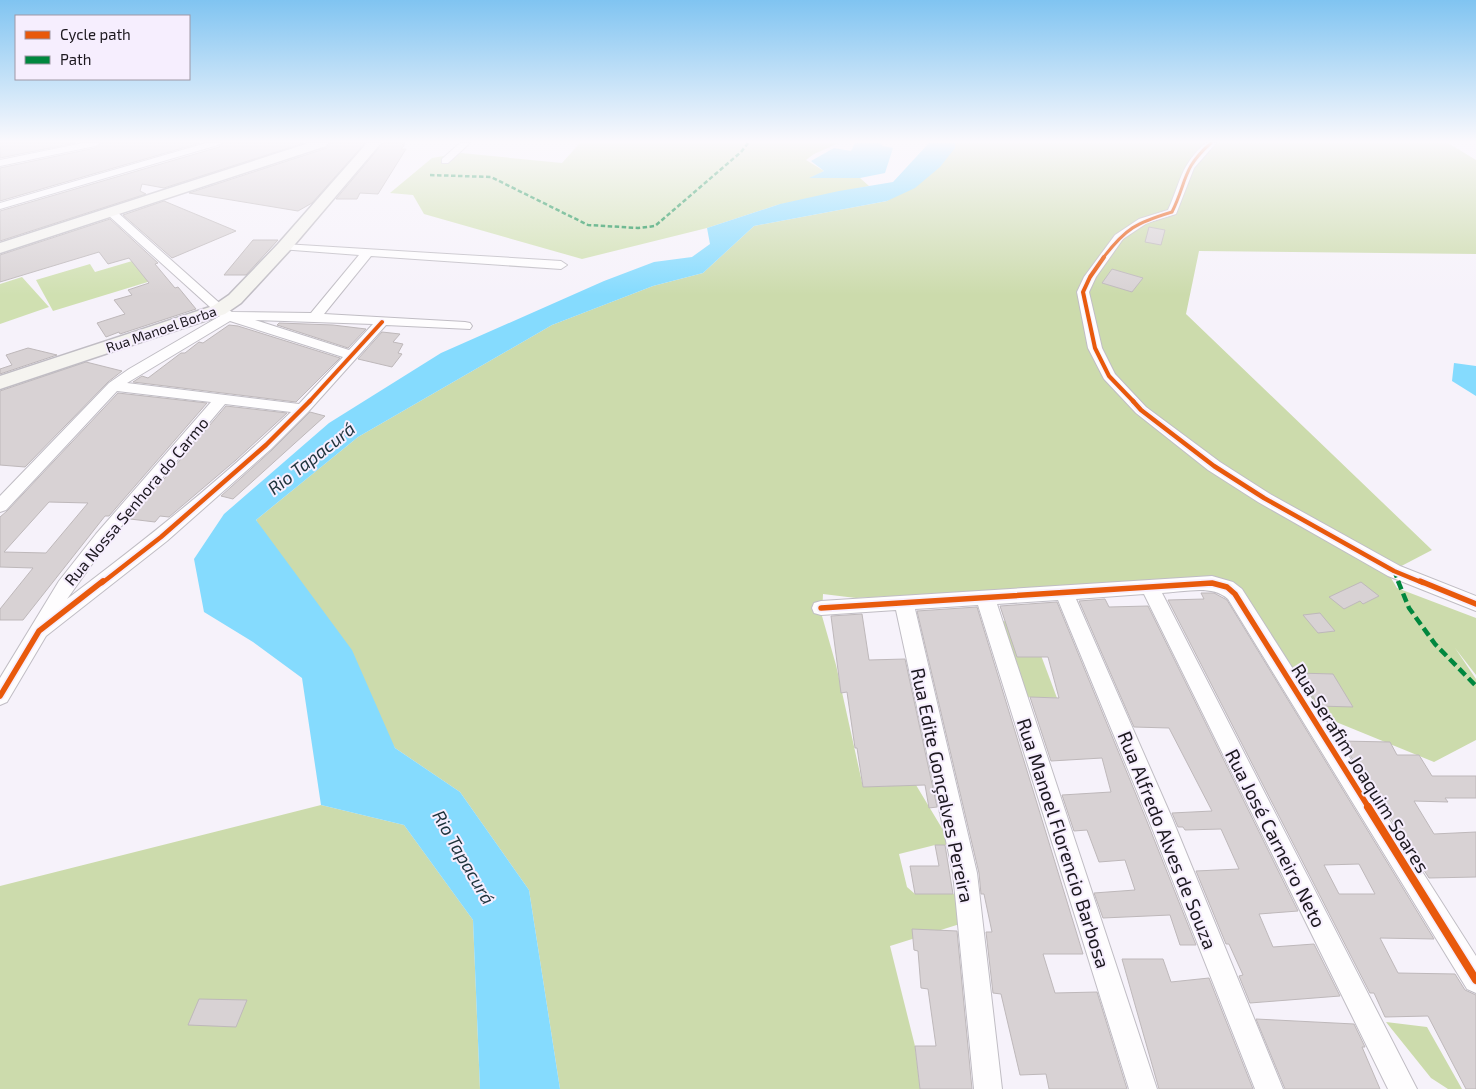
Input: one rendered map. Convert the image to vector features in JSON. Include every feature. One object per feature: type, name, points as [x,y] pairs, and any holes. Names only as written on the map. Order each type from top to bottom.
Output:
[{"type":"street","points":[[0,206],[42,194]]},
{"type":"street","points":[[0,248],[169,194]]},
{"type":"street","name":"Rua Manoel Borba","points":[[0,383],[224,313],[330,194]]},
{"type":"street","points":[[1180,194],[1172,212],[1144,221],[1120,237],[1090,277],[1084,292],[1087,317],[1095,348],[1109,376],[1141,410],[1214,466],[1264,498],[1394,571],[1476,604]]},
{"type":"street","points":[[112,213],[224,313],[352,355]]},
{"type":"street","points":[[284,247],[561,265]]},
{"type":"street","points":[[315,317],[368,252]]},
{"type":"street","points":[[0,506],[114,386],[224,313],[465,326]]},
{"type":"street","points":[[39,631],[161,537],[266,445],[303,409],[382,322]]},
{"type":"street","points":[[114,386],[303,409]]},
{"type":"street","name":"Rua Nossa Senhora do Carmo","points":[[3,687],[39,631],[64,586],[221,400]]},
{"type":"street","name":"Rua Serafim Joaquim Soares","points":[[1150,587],[1212,583],[1227,586],[1235,594],[1476,980]]},
{"type":"street","points":[[821,608],[1150,587]]},
{"type":"street","name":"Rua José Carneiro Neto","points":[[1150,587],[1402,1089]]},
{"type":"street","name":"Rua Alfredo Alves de Souza","points":[[1064,592],[1160,818],[1269,1089]]},
{"type":"street","name":"Rua Manoel Florencio Barbosa","points":[[985,597],[1143,1089]]},
{"type":"street","name":"Rua Edite Gonçalves Pereira","points":[[904,602],[965,873],[988,1089]]},
{"type":"green space","points":[[399,194],[831,194],[777,205],[707,228],[582,259],[424,214],[413,195]]},
{"type":"green space","points":[[896,194],[1476,194],[1476,254],[1199,251],[1186,314],[1432,550],[1388,573],[1397,588],[1476,618],[1476,675],[1455,648],[1476,679],[1476,740],[1434,762],[1319,715],[1217,579],[856,598],[823,594],[822,616],[836,665],[863,787],[916,785],[952,845],[935,845],[899,854],[907,887],[915,894],[957,894],[963,923],[890,946],[915,1046],[920,1089],[560,1089],[529,890],[460,792],[395,748],[256,520],[358,437],[552,325],[653,286],[703,273],[754,226],[887,201]]},
{"type":"green space","points":[[149,256],[164,277],[53,311],[36,280],[90,264],[95,272]]},
{"type":"green space","points":[[22,277],[49,307],[0,324],[0,284]]},
{"type":"green space","points":[[1027,618],[1057,698],[1025,697],[999,622]]},
{"type":"green space","points":[[321,805],[404,825],[473,920],[480,1089],[0,1089],[0,886]]},
{"type":"green space","points":[[1386,1022],[1427,1027],[1462,1089],[1448,1089],[1431,1078]]},
{"type":"water","name":"Rio Tapacurá","points":[[826,194],[902,194],[887,201],[754,226],[703,273],[653,286],[552,325],[358,437],[256,520],[352,650],[395,748],[460,792],[529,890],[560,1089],[480,1089],[473,920],[404,825],[321,805],[302,678],[253,642],[204,612],[194,559],[224,514],[329,423],[441,353],[604,281],[654,262],[692,257],[710,244],[707,228],[780,204]]},
{"type":"water","points":[[1454,363],[1476,366],[1476,396],[1452,381]]},
{"type":"building","points":[[0,194],[25,194],[0,201]]},
{"type":"building","points":[[59,194],[146,194],[0,241],[0,211]]},
{"type":"building","points":[[194,194],[320,194],[312,203],[298,211]]},
{"type":"building","points":[[340,194],[360,194],[357,199],[336,199]]},
{"type":"building","points":[[164,201],[236,231],[172,258],[123,215]]},
{"type":"building","points":[[110,219],[158,263],[155,264],[175,288],[178,287],[196,309],[106,337],[97,323],[125,314],[114,300],[132,295],[128,290],[149,283],[129,258],[108,264],[99,252],[0,282],[0,255]]},
{"type":"building","points":[[1149,227],[1165,230],[1161,245],[1145,242]]},
{"type":"building","points":[[253,240],[278,240],[246,275],[224,275]]},
{"type":"building","points":[[1112,269],[1143,278],[1132,292],[1102,283]]},
{"type":"building","points":[[279,323],[333,325],[366,329],[348,348],[277,325]]},
{"type":"building","points":[[229,325],[238,326],[340,358],[296,402],[133,382],[142,376],[148,378],[181,353],[185,353],[199,342],[203,343]]},
{"type":"building","points":[[382,332],[400,334],[393,342],[403,344],[398,353],[402,354],[392,367],[358,359]]},
{"type":"building","points":[[28,348],[57,355],[0,374],[0,369],[12,365],[6,355]]},
{"type":"building","points":[[86,362],[122,371],[108,382],[25,467],[0,465],[0,391]]},
{"type":"building","points":[[118,393],[207,403],[109,516],[105,516],[23,620],[0,620],[0,609],[33,568],[0,567],[0,517]],"holes":[[[49,502],[88,503],[46,553],[4,552]]]},
{"type":"building","points":[[226,406],[287,413],[236,460],[169,517],[160,516],[155,522],[130,519]]},
{"type":"building","points":[[310,412],[325,416],[233,499],[221,496],[272,450]]},
{"type":"building","points":[[1361,582],[1379,596],[1363,604],[1360,601],[1344,609],[1329,597]]},
{"type":"building","points":[[1201,593],[1214,593],[1227,600],[1434,939],[1380,938],[1398,973],[1455,974],[1465,990],[1476,995],[1476,1089],[1466,1089],[1428,1016],[1385,1017],[1374,993],[1370,993],[1168,600],[1204,599]],"holes":[[[1359,864],[1375,894],[1339,894],[1324,865]]]},
{"type":"building","points":[[1105,599],[1109,607],[1148,606],[1298,911],[1259,914],[1273,947],[1314,944],[1340,996],[1250,1003],[1239,976],[1243,975],[1229,944],[1226,944],[1196,871],[1239,869],[1221,829],[1185,830],[1183,827],[1178,827],[1172,813],[1212,811],[1169,728],[1134,727],[1079,601]]},
{"type":"building","points":[[1057,602],[1196,945],[1180,945],[1170,915],[1103,918],[1094,893],[1135,890],[1125,860],[1099,862],[1087,830],[1074,831],[1062,795],[1111,792],[1102,758],[1051,761],[1030,697],[1059,698],[1048,657],[1017,657],[1000,606]]},
{"type":"building","points":[[977,607],[1083,954],[1043,954],[1055,993],[1097,992],[1127,1089],[1049,1089],[1046,1074],[1020,1075],[1001,994],[993,993],[986,932],[992,932],[984,894],[981,894],[979,873],[917,611]]},
{"type":"building","points":[[1320,613],[1335,631],[1318,633],[1303,615]]},
{"type":"building","points":[[862,614],[869,660],[905,659],[937,807],[929,808],[925,785],[863,787],[847,692],[841,693],[831,616]]},
{"type":"building","points":[[1298,673],[1333,674],[1353,707],[1319,706]]},
{"type":"building","points":[[1341,741],[1390,742],[1397,755],[1419,755],[1432,776],[1476,776],[1476,798],[1445,798],[1448,802],[1414,801],[1434,834],[1476,832],[1476,877],[1429,878]]},
{"type":"building","points":[[935,845],[945,845],[953,894],[915,894],[910,866],[939,866]]},
{"type":"building","points":[[912,929],[957,931],[972,1089],[920,1089],[915,1046],[936,1046],[928,989],[921,988],[918,951],[914,950]]},
{"type":"building","points":[[1122,959],[1163,959],[1171,982],[1209,978],[1253,1089],[1159,1089]]},
{"type":"building","points":[[199,999],[247,1000],[236,1027],[188,1025]]},
{"type":"building","points":[[1256,1019],[1354,1024],[1365,1047],[1362,1047],[1380,1089],[1285,1089]]},
{"type":"marked path","points":[[525,194],[588,225],[638,228],[655,226],[692,194]]},
{"type":"marked path","points":[[1394,571],[1409,608],[1435,644],[1476,686]]},
{"type":"cycle path","points":[[1179,194],[1172,212],[1143,221],[1119,237],[1090,277],[1083,292],[1095,348],[1109,376],[1141,410],[1214,466],[1264,498],[1394,571],[1476,604]]},
{"type":"cycle path","points":[[0,696],[39,631],[161,537],[266,445],[303,409],[382,322]]},
{"type":"cycle path","points":[[821,608],[1212,583],[1227,587],[1235,594],[1476,980]]}]
